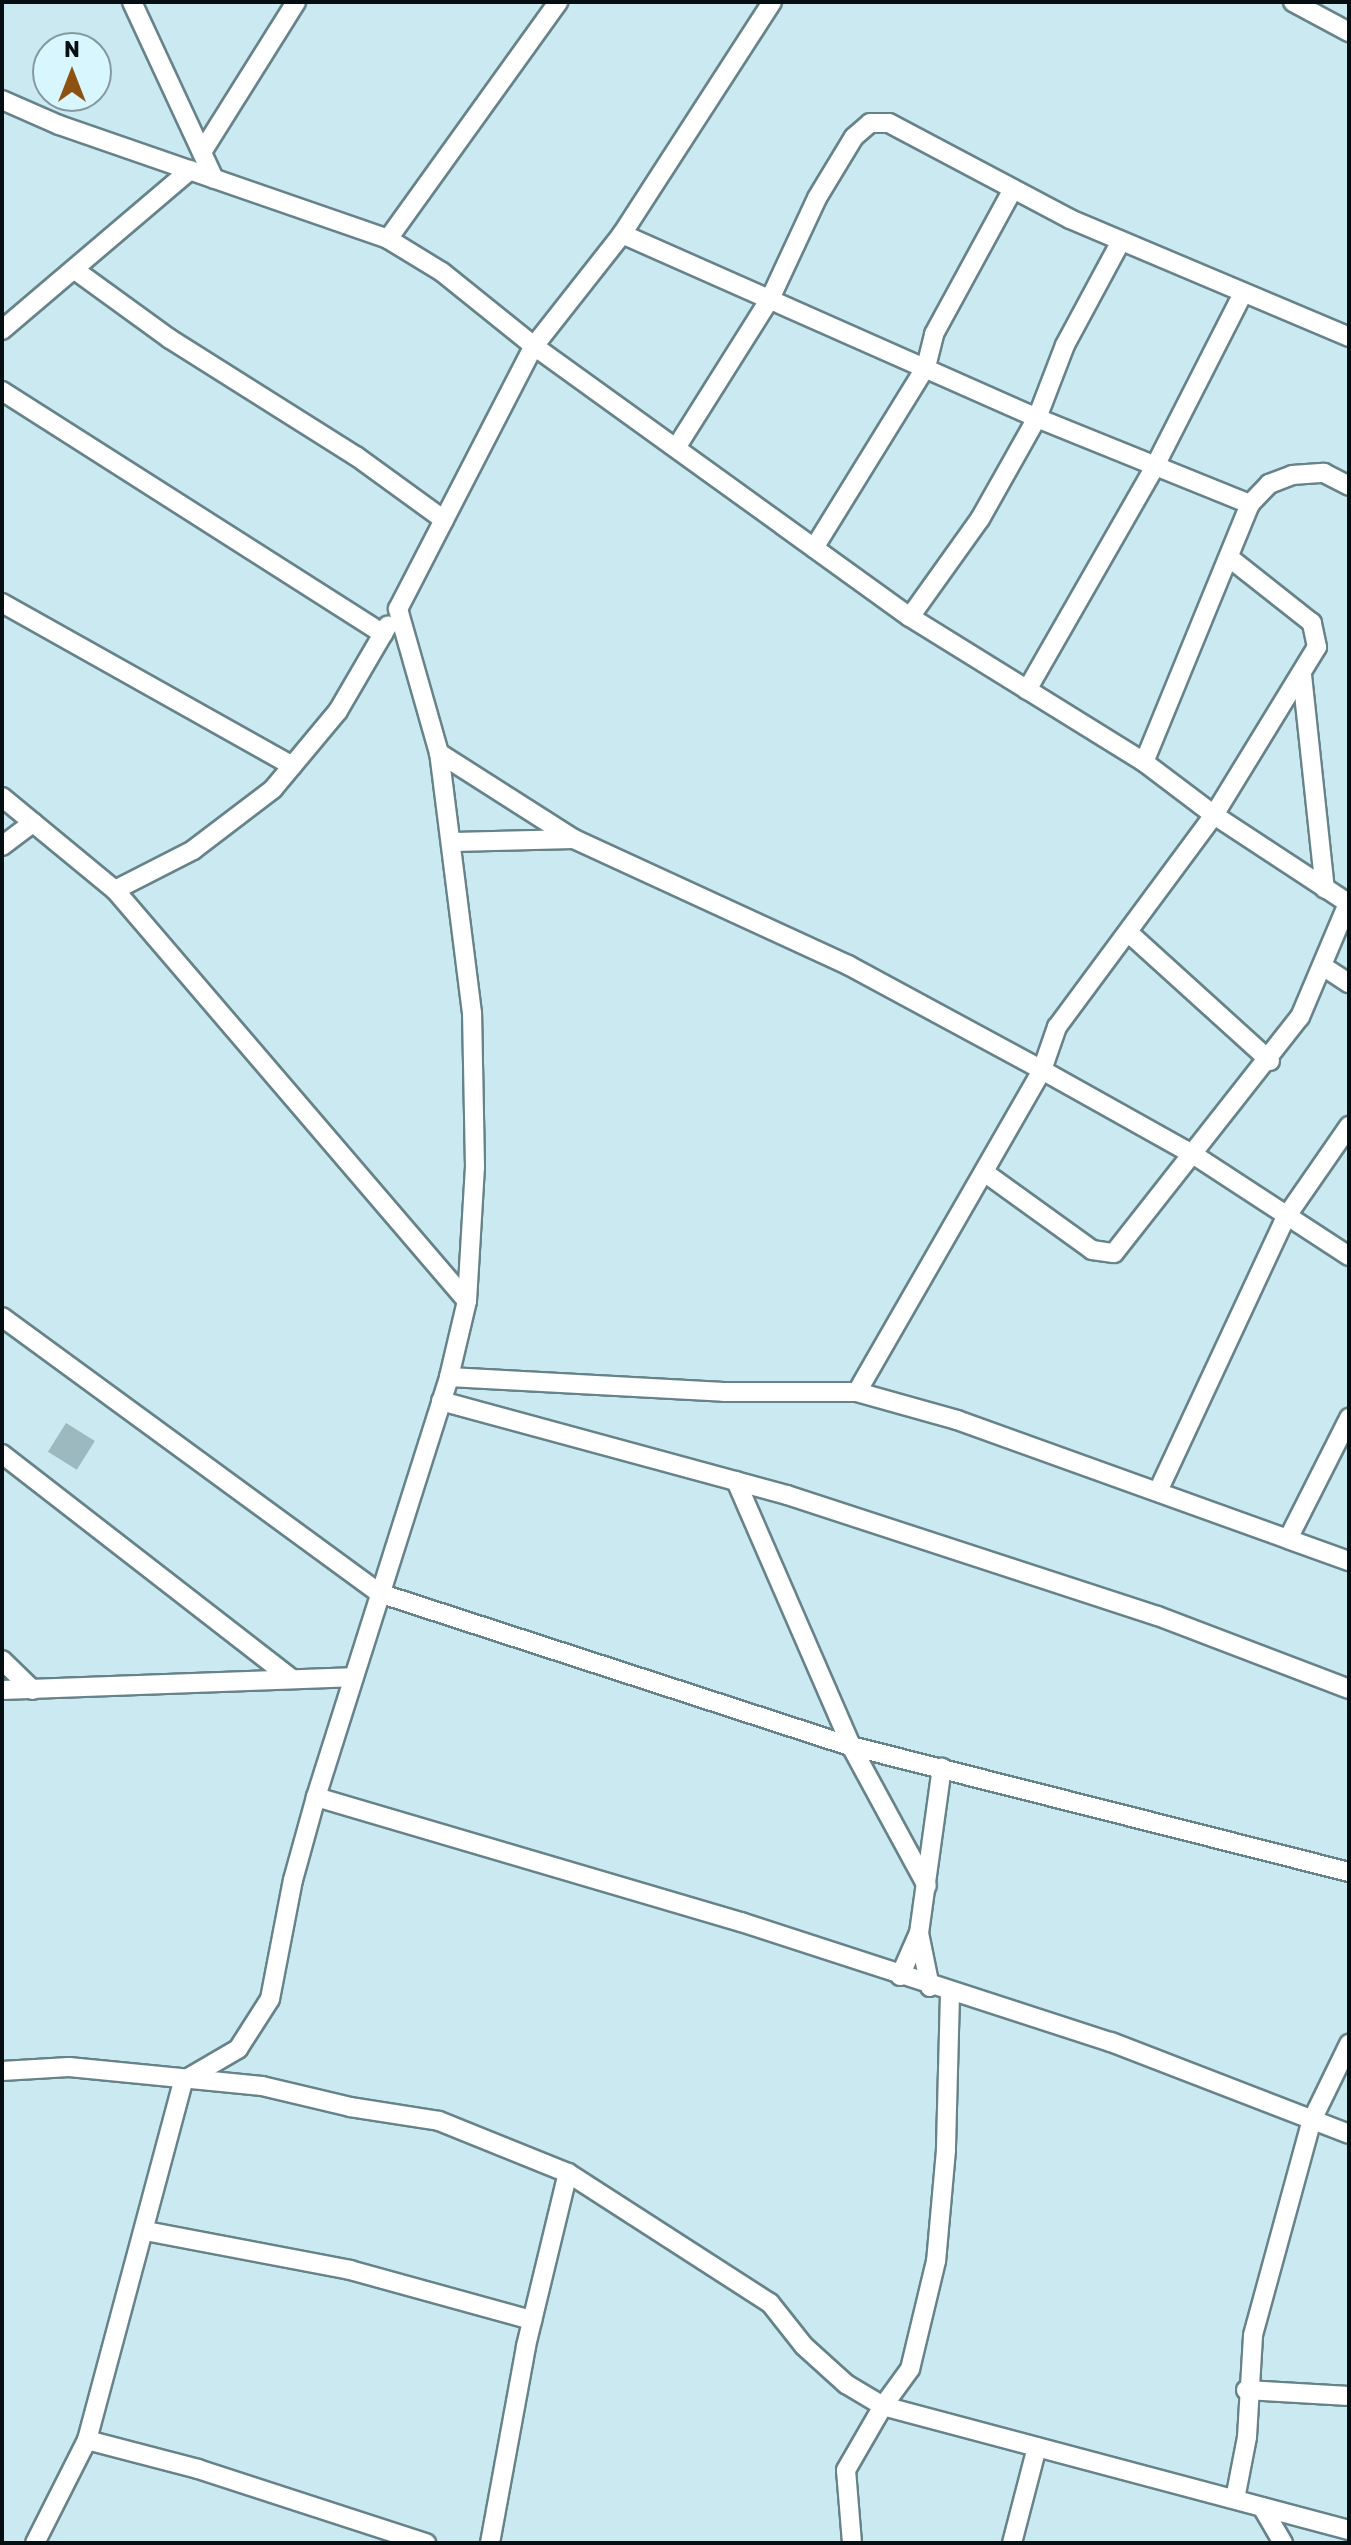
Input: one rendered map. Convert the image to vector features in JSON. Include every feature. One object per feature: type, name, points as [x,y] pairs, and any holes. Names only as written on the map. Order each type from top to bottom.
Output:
[{"type":"street","points":[[132,2],[214,179]]},
{"type":"street","points":[[202,152],[296,2]]},
{"type":"street","points":[[388,239],[558,2]]},
{"type":"street","points":[[115,890],[193,850],[273,789],[338,711],[398,609],[534,346],[622,234],[772,2]]},
{"type":"street","points":[[1293,2],[1349,32]]},
{"type":"street","points":[[2,100],[214,179],[388,239],[442,272],[534,346],[910,617],[1144,762],[1214,815],[1348,902],[1324,967],[1300,1017],[1270,1061],[1114,1253],[1103,1254],[984,1172]]},
{"type":"street","points":[[676,448],[770,299],[817,198],[854,137],[870,123],[889,123],[1013,189],[1121,241],[1242,295],[1349,337]]},
{"type":"street","points":[[2,330],[190,170]]},
{"type":"street","points":[[814,548],[926,367],[934,334],[1013,189]]},
{"type":"street","points":[[622,234],[1037,418],[1154,468],[1250,504]]},
{"type":"street","points":[[910,617],[980,519],[1037,418],[1065,345],[1121,241]]},
{"type":"street","points":[[75,270],[170,339],[356,456],[444,520]]},
{"type":"street","points":[[1027,690],[1154,468],[1242,295]]},
{"type":"street","points":[[2,391],[383,634]]},
{"type":"street","points":[[1144,762],[1231,559],[1250,504],[1269,484],[1292,475],[1324,473],[1349,486]]},
{"type":"street","points":[[857,1392],[1042,1070],[1057,1027],[1130,934],[1214,815],[1317,647],[1312,623],[1231,559]]},
{"type":"street","points":[[2,603],[292,766]]},
{"type":"street","points":[[35,2543],[87,2440],[146,2231],[183,2081],[238,2049],[270,1999],[293,1880],[316,1797],[351,1677],[449,1377],[467,1301],[475,1167],[472,1013],[453,842],[439,753],[398,609]]},
{"type":"street","points":[[1302,675],[1325,889]]},
{"type":"street","points":[[439,753],[574,839],[848,965],[1042,1070],[1194,1155],[1286,1217],[1348,1254]]},
{"type":"street","points":[[2,797],[115,890],[467,1301]]},
{"type":"street","points":[[2,846],[33,823]]},
{"type":"street","points":[[453,842],[574,839]]},
{"type":"street","points":[[1130,934],[1270,1061]]},
{"type":"street","points":[[1324,967],[1349,983]]},
{"type":"street","points":[[1159,1489],[1286,1217],[1349,1126]]},
{"type":"street","points":[[2,1317],[379,1593],[851,1746],[1349,1872]]},
{"type":"street","points":[[449,1377],[724,1392],[857,1392],[957,1420],[1080,1467],[1159,1489],[1349,1561]]},
{"type":"street","points":[[441,1401],[736,1481],[1158,1616],[1349,1689]]},
{"type":"street","points":[[1288,1539],[1349,1418]]},
{"type":"street","points":[[2,1454],[291,1678]]},
{"type":"street","points":[[736,1481],[851,1746],[927,1886]]},
{"type":"street","points":[[2,1660],[33,1690]]},
{"type":"street","points":[[2,1690],[351,1677]]},
{"type":"street","points":[[900,1976],[919,1933],[942,1768]]},
{"type":"street","points":[[316,1797],[741,1922],[950,1994],[1111,2042],[1349,2134]]},
{"type":"street","points":[[919,1933],[930,1987]]},
{"type":"street","points":[[852,2543],[846,2470],[883,2406],[910,2369],[936,2261],[946,2150],[950,1994]]},
{"type":"street","points":[[1235,2499],[1247,2437],[1246,2390],[1253,2335],[1312,2120],[1349,2044]]},
{"type":"street","points":[[2,2071],[69,2067],[183,2081],[262,2086],[439,2121],[568,2173],[770,2303],[835,2375],[883,2406],[1349,2530]]},
{"type":"street","points":[[490,2543],[532,2320],[568,2173]]},
{"type":"street","points":[[146,2231],[350,2270],[532,2320]]},
{"type":"street","points":[[1246,2390],[1349,2396]]},
{"type":"street","points":[[87,2440],[198,2469],[426,2543]]},
{"type":"street","points":[[1012,2543],[1037,2447]]},
{"type":"street","points":[[1262,2507],[1283,2543]]},
{"type":"building","points":[[66,1423],[95,1441],[77,1470],[48,1452]]}]
